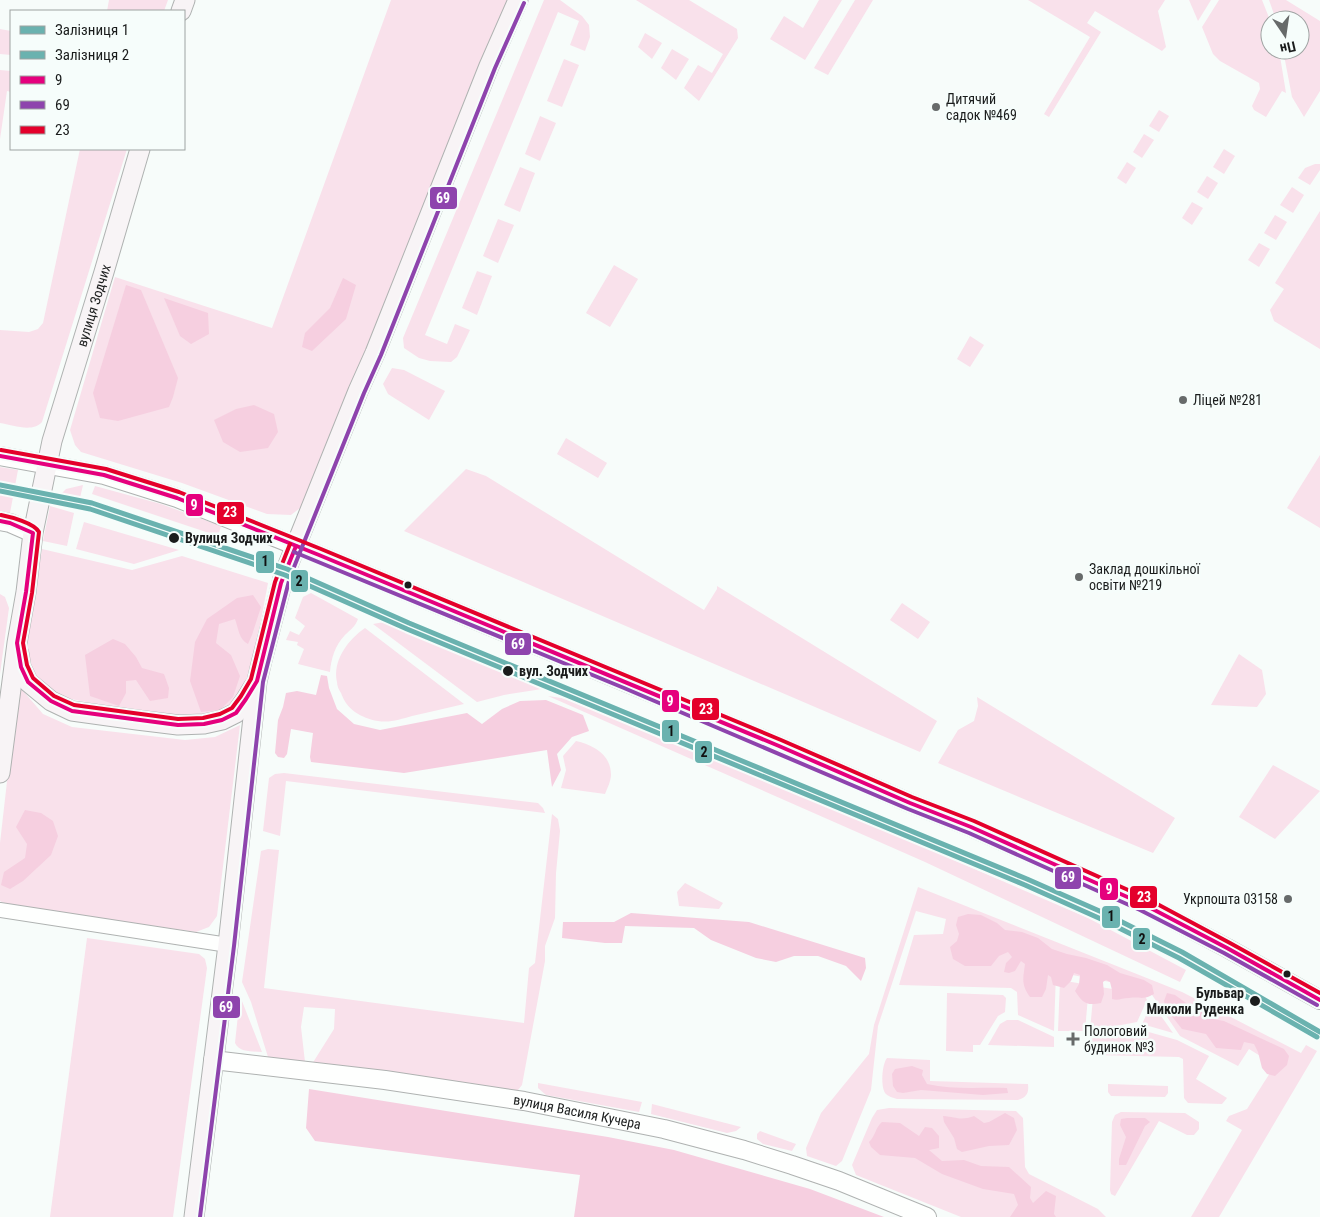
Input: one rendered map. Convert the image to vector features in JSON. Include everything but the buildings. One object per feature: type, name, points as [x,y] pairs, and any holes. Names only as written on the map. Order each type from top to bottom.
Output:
[{"type":"main road","points":[[194,1217],[228,945],[257,681],[281,583],[489,66],[518,0]]},
{"type":"main road","name":"вулиця Зодчих","points":[[0,773],[33,534],[52,441],[140,150]]},
{"type":"main road","points":[[17,643],[21,667],[28,682],[51,701],[72,711],[178,725],[204,724],[222,720],[236,713],[257,681]]},
{"type":"street","points":[[0,456],[104,475],[177,498],[296,546],[971,827],[1143,904],[1320,1000]]},
{"type":"street","points":[[0,521],[10,522],[33,534]]},
{"type":"street","points":[[0,910],[228,945]]},
{"type":"street","name":"вулиця Василя Кучера","points":[[213,1060],[385,1080],[524,1101],[633,1123],[744,1150],[792,1165],[840,1181],[927,1217]]},
{"type":"shaded area","points":[[109,0],[168,0],[164,10],[107,10]]},
{"type":"shaded area","points":[[391,0],[509,0],[466,97],[304,505],[291,515],[267,514],[182,483],[81,452],[75,445],[70,430],[115,277],[272,328]]},
{"type":"shaded area","points":[[544,0],[560,0],[582,16],[589,25],[590,37],[585,51],[570,45],[579,21],[558,12],[425,335],[447,344],[455,324],[470,330],[457,357],[451,362],[430,361],[419,358],[404,348],[403,338]]},
{"type":"shaded area","points":[[636,0],[689,0],[737,29],[738,38],[699,101],[684,88],[698,65],[712,73],[723,54]]},
{"type":"shaded area","points":[[819,0],[842,0],[805,60],[770,39],[784,16],[803,28]]},
{"type":"shaded area","points":[[855,0],[873,0],[828,75],[814,68]]},
{"type":"shaded area","points":[[1028,0],[1165,0],[1158,11],[1166,47],[1162,51],[1095,11],[1087,23],[1101,32],[1049,117],[1044,114],[1090,37]]},
{"type":"shaded area","points":[[1189,0],[1211,0],[1198,21]]},
{"type":"shaded area","points":[[1219,0],[1262,0],[1266,10],[1260,10],[1260,60],[1281,60],[1286,93],[1282,91],[1266,117],[1254,110],[1252,106],[1260,89],[1259,83],[1220,61],[1213,54],[1202,27]]},
{"type":"shaded area","points":[[1269,0],[1286,0],[1302,10],[1272,10]]},
{"type":"shaded area","points":[[1310,15],[1320,21],[1320,91],[1304,117],[1292,97],[1285,60],[1310,60]]},
{"type":"shaded area","points":[[0,29],[10,31],[10,55],[0,54]]},
{"type":"shaded area","points":[[645,33],[662,43],[652,59],[638,47]]},
{"type":"shaded area","points":[[672,49],[689,59],[676,80],[661,68]]},
{"type":"shaded area","points":[[564,59],[579,65],[562,107],[547,101]]},
{"type":"shaded area","points":[[0,70],[10,71],[10,92],[7,91],[0,139]]},
{"type":"shaded area","points":[[1159,110],[1169,116],[1159,132],[1149,126]]},
{"type":"shaded area","points":[[540,116],[556,123],[540,161],[525,154]]},
{"type":"shaded area","points":[[1144,134],[1154,140],[1142,158],[1133,152]]},
{"type":"shaded area","points":[[1224,149],[1235,156],[1224,174],[1213,167]]},
{"type":"shaded area","points":[[80,150],[127,150],[42,422],[28,428],[0,423],[0,330],[29,332],[38,329],[43,323]]},
{"type":"shaded area","points":[[1127,162],[1136,168],[1126,184],[1117,178]]},
{"type":"shaded area","points":[[1320,164],[1320,170],[1310,185],[1298,178],[1305,168]]},
{"type":"shaded area","points":[[520,167],[535,173],[520,212],[504,205]]},
{"type":"shaded area","points":[[1207,176],[1218,183],[1208,199],[1197,192]]},
{"type":"shaded area","points":[[1292,187],[1304,195],[1293,213],[1280,205]]},
{"type":"shaded area","points":[[1192,202],[1203,208],[1192,225],[1182,218]]},
{"type":"shaded area","points":[[1320,211],[1320,349],[1274,321],[1270,310],[1284,289],[1275,283]]},
{"type":"shaded area","points":[[1275,215],[1287,222],[1276,240],[1264,233]]},
{"type":"shaded area","points":[[498,219],[514,225],[498,263],[483,256]]},
{"type":"shaded area","points":[[1259,243],[1270,249],[1259,267],[1248,260]]},
{"type":"shaded area","points":[[614,265],[638,279],[610,327],[586,313]]},
{"type":"shaded area","points":[[477,271],[492,276],[477,315],[462,308]]},
{"type":"shaded area","points":[[343,278],[356,285],[346,319],[312,351],[302,347],[305,333],[330,308]]},
{"type":"shaded area","points":[[126,285],[141,290],[178,378],[169,407],[118,421],[100,418],[93,393]]},
{"type":"shaded area","points":[[164,298],[208,313],[209,334],[191,344],[180,336]]},
{"type":"shaded area","points":[[970,336],[984,345],[970,367],[957,359]]},
{"type":"shaded area","points":[[392,368],[404,370],[445,391],[429,420],[388,394],[383,384]]},
{"type":"shaded area","points":[[254,405],[274,414],[278,432],[268,448],[240,452],[223,442],[214,420],[236,409]]},
{"type":"shaded area","points":[[566,438],[607,463],[598,478],[557,454]]},
{"type":"shaded area","points":[[1320,455],[1320,528],[1287,508]]},
{"type":"shaded area","points":[[0,467],[18,470],[10,513],[0,511]]},
{"type":"shaded area","points":[[466,469],[486,476],[704,610],[717,586],[937,721],[920,752],[404,531]]},
{"type":"shaded area","points":[[83,485],[80,498],[61,494],[66,489]]},
{"type":"shaded area","points":[[95,486],[161,504],[221,526],[218,536],[92,494]]},
{"type":"shaded area","points":[[50,506],[74,513],[67,546],[43,541]]},
{"type":"shaded area","points":[[84,522],[179,550],[134,564],[76,549]]},
{"type":"shaded area","points":[[42,549],[132,570],[182,556],[268,583],[251,673],[242,698],[223,714],[194,718],[121,709],[61,697],[40,681],[30,664],[27,647]]},
{"type":"shaded area","points":[[311,593],[358,619],[336,648],[330,672],[298,664],[304,649],[297,645],[298,642],[286,640],[290,631],[299,635],[305,626],[295,618],[303,597]]},
{"type":"shaded area","points":[[0,594],[5,597],[9,608],[0,674]]},
{"type":"shaded area","points":[[253,595],[261,607],[248,644],[241,636],[235,619],[219,624],[216,643],[231,655],[240,676],[233,697],[220,710],[201,712],[190,681],[195,642],[207,619],[237,598]]},
{"type":"shaded area","points":[[902,603],[930,622],[918,639],[890,620]]},
{"type":"shaded area","points":[[384,622],[542,689],[504,695],[477,702],[373,624]]},
{"type":"shaded area","points":[[365,628],[464,704],[387,721],[372,720],[351,709],[338,688],[337,666],[339,658],[348,644]]},
{"type":"shaded area","points":[[113,639],[125,644],[142,668],[164,674],[169,688],[168,698],[150,701],[136,680],[126,681],[126,693],[119,706],[90,696],[85,655]]},
{"type":"shaded area","points":[[1239,654],[1262,670],[1266,694],[1257,707],[1211,705]]},
{"type":"shaded area","points":[[321,675],[327,676],[329,688],[337,709],[354,724],[380,730],[467,713],[482,724],[502,709],[520,701],[546,700],[583,715],[589,731],[572,737],[557,754],[561,770],[552,787],[547,750],[404,773],[311,762],[313,733],[291,729],[287,754],[284,758],[278,757],[275,753],[278,720],[286,693],[297,691],[316,695]]},
{"type":"shaded area","points":[[18,685],[43,714],[72,727],[185,740],[215,737],[240,725],[217,916],[209,927],[196,932],[10,906],[0,901],[0,843]]},
{"type":"shaded area","points":[[548,696],[568,699],[928,849],[1088,918],[1186,970],[1180,982],[925,862]]},
{"type":"shaded area","points":[[977,697],[1175,818],[1153,853],[938,763],[958,730],[974,721],[978,706]]},
{"type":"shaded area","points":[[576,741],[595,748],[608,761],[611,777],[605,794],[561,788],[566,770],[563,756]]},
{"type":"shaded area","points":[[1273,765],[1320,791],[1275,839],[1239,817]]},
{"type":"shaded area","points":[[284,773],[538,803],[545,813],[286,781],[280,836],[263,831],[269,778],[275,774]]},
{"type":"shaded area","points":[[25,810],[41,813],[53,821],[58,836],[51,855],[23,881],[10,889],[1,885],[4,872],[25,858],[27,844],[16,827]]},
{"type":"shaded area","points":[[552,814],[558,819],[560,831],[556,873],[555,918],[545,946],[545,961],[522,1085],[518,1090],[512,1091],[312,1064],[334,1029],[335,1009],[304,1007],[301,1027],[305,1062],[268,1057],[251,1002],[242,982],[261,851],[268,849],[279,850],[264,988],[524,1023],[529,968],[535,963]]},
{"type":"shaded area","points":[[685,883],[723,903],[719,909],[679,906],[677,892]]},
{"type":"shaded area","points":[[918,887],[1182,992],[1301,1053],[1306,1045],[1317,1051],[1219,1217],[1191,1217],[1242,1130],[1226,1121],[1229,1116],[1247,1109],[1275,1065],[1249,1049],[1238,1066],[1180,1036],[1148,989],[1056,972],[1054,1031],[1018,1015],[1017,992],[1011,988],[899,985],[914,935],[943,934],[946,919],[916,911],[878,1026],[871,1090],[842,1161],[836,1166],[807,1156],[806,1148],[821,1113],[869,1054],[874,1025]]},
{"type":"shaded area","points":[[631,913],[749,922],[865,958],[866,968],[861,981],[846,966],[818,956],[794,956],[776,962],[756,958],[711,940],[694,928],[625,926],[622,943],[562,938],[563,922],[614,922]]},
{"type":"shaded area","points":[[968,914],[981,915],[997,923],[1005,930],[1022,932],[1038,938],[1052,949],[1107,965],[1120,973],[1144,980],[1152,985],[1154,994],[1144,998],[1112,999],[1110,982],[1106,980],[1103,982],[1104,994],[1101,1003],[1088,1004],[1075,991],[1079,984],[1080,975],[1074,973],[1071,981],[1064,988],[1053,985],[1051,977],[1048,975],[1046,989],[1042,997],[1030,997],[1023,981],[1025,964],[1021,961],[1015,971],[1004,972],[1006,963],[1012,957],[1008,952],[999,956],[991,966],[965,966],[953,959],[950,947],[957,941],[959,934],[956,925],[958,917]]},
{"type":"shaded area","points":[[87,938],[199,954],[205,959],[207,968],[173,1217],[50,1217]]},
{"type":"shaded area","points":[[1060,980],[1089,985],[1085,1031],[1058,1031]]},
{"type":"shaded area","points":[[1094,986],[1144,994],[1147,1000],[1137,1022],[1090,1031]]},
{"type":"shaded area","points":[[947,993],[1003,995],[1006,998],[1005,1012],[998,1016],[980,1045],[973,1045],[973,1052],[946,1051]]},
{"type":"shaded area","points":[[1167,993],[1175,995],[1189,1005],[1205,1010],[1208,1018],[1224,1021],[1284,1049],[1289,1056],[1287,1065],[1275,1076],[1267,1074],[1262,1068],[1254,1044],[1244,1042],[1241,1050],[1216,1048],[1206,1034],[1182,1029],[1166,1009],[1164,1001]]},
{"type":"shaded area","points":[[240,996],[262,1052],[243,1050],[235,1043]]},
{"type":"shaded area","points":[[1152,1003],[1173,1033],[1142,1024]]},
{"type":"shaded area","points":[[1007,1020],[1018,1020],[1054,1037],[1054,1047],[988,1045],[1000,1024]]},
{"type":"shaded area","points":[[1138,1029],[1177,1040],[1209,1056],[1196,1079],[1227,1098],[1222,1104],[1188,1103],[1184,1098],[1183,1059],[1179,1057],[1093,1055],[1093,1046],[1088,1046],[1089,1039]]},
{"type":"shaded area","points":[[887,1058],[930,1060],[930,1081],[1028,1084],[1028,1092],[1024,1098],[1018,1100],[897,1099],[886,1094],[883,1087],[883,1070]]},
{"type":"shaded area","points":[[912,1066],[923,1070],[922,1075],[927,1084],[957,1088],[1007,1088],[1008,1093],[983,1095],[921,1090],[897,1092],[893,1086],[892,1074],[895,1069]]},
{"type":"shaded area","points":[[538,1083],[642,1102],[639,1112],[546,1095],[538,1088]]},
{"type":"shaded area","points":[[1108,1084],[1168,1086],[1168,1093],[1165,1097],[1111,1096],[1108,1092]]},
{"type":"shaded area","points":[[309,1089],[608,1137],[674,1150],[810,1189],[884,1217],[574,1217],[580,1175],[315,1141],[306,1128]]},
{"type":"shaded area","points":[[652,1104],[741,1127],[736,1131],[727,1133],[651,1114]]},
{"type":"shaded area","points":[[889,1108],[1016,1111],[1023,1118],[1025,1167],[1029,1174],[1098,1209],[1106,1217],[961,1217],[856,1175],[852,1165],[872,1118],[877,1110]]},
{"type":"shaded area","points":[[1121,1112],[1185,1113],[1199,1122],[1199,1129],[1194,1135],[1187,1135],[1159,1121],[1115,1196],[1111,1194],[1110,1190],[1112,1122],[1115,1115]]},
{"type":"shaded area","points":[[1005,1113],[1014,1118],[1017,1130],[1009,1145],[989,1146],[962,1152],[957,1149],[954,1138],[944,1122],[943,1116],[962,1118],[974,1116],[984,1123]]},
{"type":"shaded area","points":[[1145,1118],[1150,1122],[1145,1126],[1126,1165],[1119,1165],[1126,1137],[1120,1125],[1121,1119]]},
{"type":"shaded area","points":[[882,1122],[900,1123],[919,1136],[925,1127],[932,1128],[939,1136],[939,1148],[929,1150],[942,1161],[964,1160],[981,1166],[1009,1167],[1031,1187],[1030,1198],[1033,1203],[1046,1191],[1056,1196],[1054,1214],[1056,1217],[1010,1217],[1018,1205],[1014,1194],[983,1189],[942,1174],[915,1158],[880,1155],[871,1147],[869,1142]]},
{"type":"shaded area","points":[[760,1131],[796,1144],[792,1151],[763,1144],[757,1139],[757,1134]]},
{"type":"rail line","name":"1","points":[[0,485],[92,503],[287,569],[409,623],[1027,879],[1104,913],[1182,952],[1320,1032]]},
{"type":"rail line","name":"2","points":[[0,491],[90,509],[285,575],[407,629],[1025,885],[1101,919],[1179,958],[1317,1037]]},
{"type":"transit line","name":"69","points":[[200,1217],[234,946],[263,682],[290,577],[495,68],[524,3]]},
{"type":"transit line","name":"23","points":[[1,450],[106,469],[179,492],[321,549],[781,740],[912,797],[974,821],[1146,898],[1320,993]]},
{"type":"transit line","name":"9","points":[[0,456],[104,475],[177,498],[319,555],[971,827],[1143,904],[1320,1000]]},
{"type":"transit line","name":"23","points":[[1,515],[27,523],[39,532],[32,593],[23,643],[27,665],[33,678],[54,696],[74,705],[178,719],[203,718],[220,714],[232,708],[241,696],[251,679],[275,582],[290,544]]},
{"type":"transit line","name":"9","points":[[0,521],[10,523],[33,533],[26,592],[17,643],[21,667],[28,682],[51,701],[72,711],[178,725],[204,724],[222,720],[236,713],[246,699],[257,681],[281,583],[296,546]]},
{"type":"transit line","name":"69","points":[[294,552],[969,833],[1140,910],[1224,953],[1317,1005]]},
{"type":"place","name":"Дитячий садок №469","points":[[936,107]]},
{"type":"place","name":"Ліцей №281","points":[[1183,400]]},
{"type":"place","name":"Вулиця Зодчих","points":[[174,538]]},
{"type":"place","name":"Заклад дошкільної освіти №219","points":[[1079,577]]},
{"type":"place","name":"вул. Зодчих","points":[[508,671]]},
{"type":"place","name":"Укрпошта 03158","points":[[1288,899]]},
{"type":"place","name":"Бульвар Миколи Руденка","points":[[1255,1001]]},
{"type":"place","name":"Пологовий будинок №3","points":[[1073,1039]]}]
